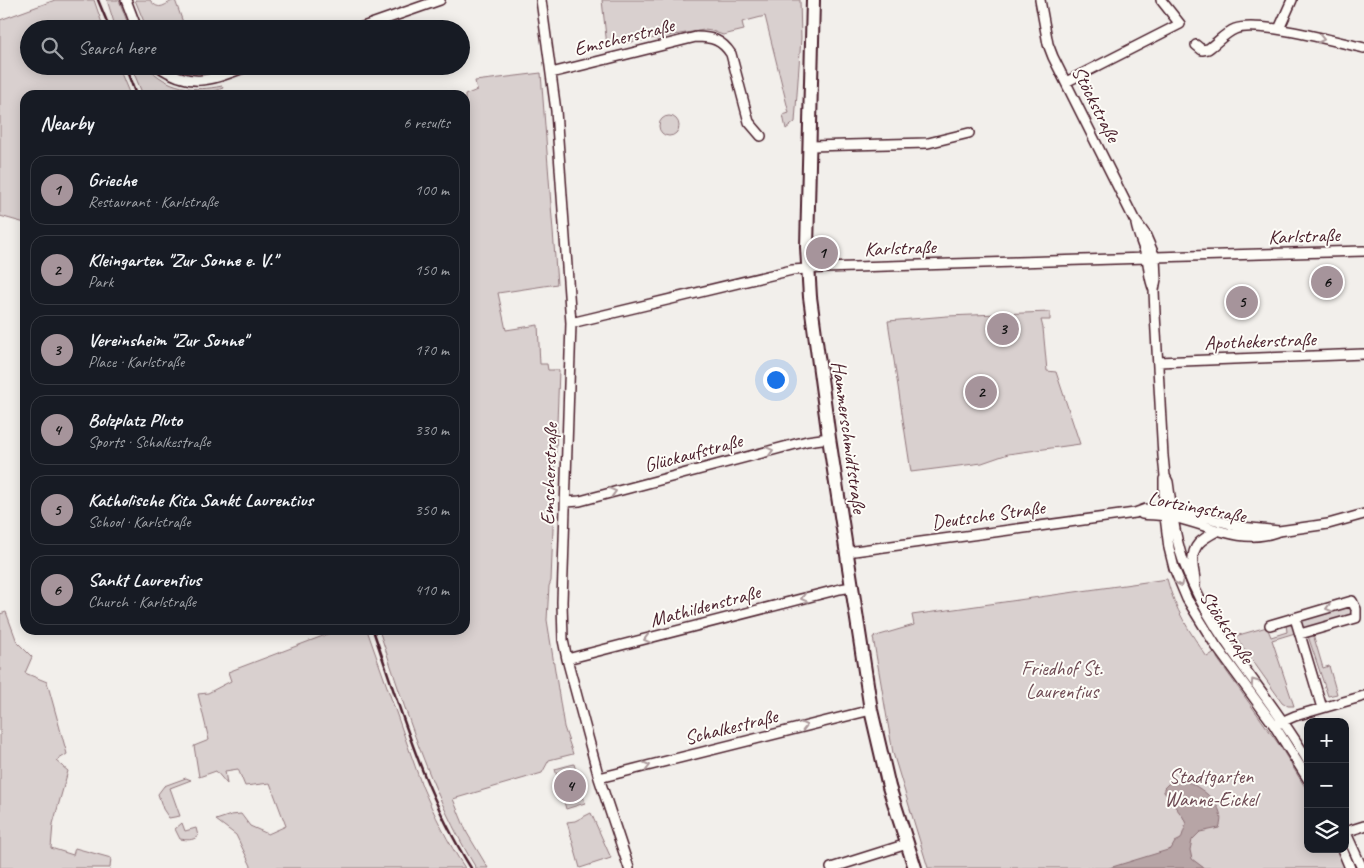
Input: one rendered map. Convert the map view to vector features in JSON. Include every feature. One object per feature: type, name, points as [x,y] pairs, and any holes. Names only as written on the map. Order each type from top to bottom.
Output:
[{"type":"main road","name":"Hammerschmidtstraße","points":[[813,1],[808,269],[810,296],[829,438],[871,710],[889,787],[915,868]]},
{"type":"street","points":[[126,0],[134,20]]},
{"type":"street","points":[[383,20],[440,0]]},
{"type":"street","name":"Emscherstraße","points":[[542,0],[556,111],[571,323],[562,620],[563,640],[599,778],[629,868]]},
{"type":"street","name":"Stöckstraße","points":[[1040,0],[1048,44],[1134,219],[1138,234],[1151,258],[1156,279],[1154,290],[1158,362],[1165,476],[1168,482],[1169,513],[1167,536],[1172,562],[1187,599],[1216,646],[1304,756]]},
{"type":"street","points":[[1066,82],[1180,24],[1161,0]]},
{"type":"street","points":[[1279,30],[1292,0]]},
{"type":"street","points":[[1196,46],[1202,50],[1208,49],[1236,29],[1248,26],[1279,30],[1364,48]]},
{"type":"street","name":"Emscherstraße","points":[[551,73],[696,37],[712,38],[725,45],[731,54],[749,122],[761,136]]},
{"type":"street","points":[[174,75],[179,78],[203,80],[219,75]]},
{"type":"street","points":[[810,146],[928,143],[968,133]]},
{"type":"street","name":"Karlstraße","points":[[571,323],[792,270],[1364,251]]},
{"type":"street","name":"Apothekerstraße","points":[[1158,362],[1364,354]]},
{"type":"street","name":"Glückaufstraße","points":[[566,502],[580,501],[807,441],[829,438]]},
{"type":"street","name":"Lortzingstraße","points":[[1134,513],[1169,513],[1187,510],[1241,527],[1279,531]]},
{"type":"street","name":"Deutsche Straße","points":[[847,552],[1134,513]]},
{"type":"street","name":"Stöckstraße","points":[[1169,513],[1182,556],[1195,588],[1225,640],[1278,723],[1304,772]]},
{"type":"street","name":"Lortzingstraße","points":[[1169,513],[1217,531],[1253,536],[1266,536],[1279,531],[1328,524],[1364,514]]},
{"type":"street","name":"Stöckstraße","points":[[1195,588],[1196,578],[1193,556],[1196,546],[1203,538],[1217,531]]},
{"type":"street","name":"Mathildenstraße","points":[[567,660],[852,587]]},
{"type":"street","points":[[1270,625],[1352,601],[1356,609],[1356,618],[1300,634]]},
{"type":"street","points":[[1294,618],[1322,708]]},
{"type":"street","points":[[1278,723],[1364,696]]},
{"type":"street","name":"Schalkestraße","points":[[599,778],[871,710]]},
{"type":"street","points":[[1349,831],[1364,826]]},
{"type":"street","points":[[1349,840],[1362,868]]},
{"type":"street","points":[[832,868],[907,844]]},
{"type":"street","points":[[1344,853],[1350,868]]},
{"type":"green space","points":[[55,0],[94,0],[101,20],[20,20],[20,75],[122,75],[128,90],[20,90],[20,222],[0,216],[0,20]]},
{"type":"green space","points":[[107,0],[119,0],[127,20],[113,20]]},
{"type":"green space","points":[[135,0],[150,0],[160,7],[175,0],[182,20],[143,20]]},
{"type":"green space","points":[[602,0],[800,0],[801,38],[795,122],[786,129],[783,115],[789,113],[765,16],[742,22],[744,30],[723,35],[704,30],[607,46]]},
{"type":"green space","points":[[541,73],[557,284],[498,293],[506,330],[538,325],[540,364],[547,364],[548,370],[559,370],[551,581],[547,620],[564,727],[573,754],[549,760],[542,773],[453,799],[467,833],[488,868],[476,868],[446,811],[421,752],[381,635],[470,635],[470,93],[477,90],[475,81]]},
{"type":"green space","points":[[135,75],[156,75],[163,80],[182,87],[201,89],[222,86],[223,88],[218,90],[141,90]]},
{"type":"green space","points":[[669,116],[676,119],[679,126],[676,133],[669,136],[662,133],[659,126],[662,119]]},
{"type":"green space","points":[[1050,312],[1050,320],[1041,320],[1047,371],[1056,372],[1080,444],[1008,454],[982,463],[911,472],[888,321],[947,316]]},
{"type":"green space","name":"Stadtgarten Wanne-Eickel","points":[[1167,579],[1178,610],[1194,638],[1207,657],[1216,651],[1218,654],[1217,658],[1280,746],[1304,785],[1304,853],[1340,853],[1346,868],[928,868],[893,753],[873,637],[914,625],[912,615]]},
{"type":"green space","points":[[1349,606],[1352,611],[1350,616],[1303,630],[1300,620]]},
{"type":"green space","points":[[6,612],[17,642],[32,657],[25,673],[47,682],[67,754],[56,761],[68,771],[53,824],[51,848],[73,855],[75,848],[111,858],[110,868],[0,868],[0,614]]},
{"type":"green space","points":[[1292,623],[1295,633],[1272,640],[1294,706],[1288,706],[1282,702],[1235,636],[1267,627],[1271,637],[1287,632],[1286,624]]},
{"type":"green space","points":[[1313,634],[1323,668],[1329,666],[1337,694],[1328,696],[1308,636]]},
{"type":"green space","points":[[325,635],[369,635],[422,786],[453,849],[465,868],[252,868],[236,835],[216,820],[241,814],[250,826],[268,834],[286,826],[270,783],[245,786],[238,769],[225,771],[227,784],[216,771],[199,777],[194,746],[209,740],[198,694],[208,693],[231,681],[228,672]]},
{"type":"green space","points":[[574,764],[585,803],[566,809],[555,769]]},
{"type":"green space","points":[[186,778],[191,780],[170,788],[180,816],[169,818],[163,809],[158,794],[164,786]]},
{"type":"green space","points":[[591,813],[611,858],[580,868],[567,822],[575,821]]},
{"type":"green space","points":[[182,823],[185,831],[196,828],[198,836],[187,840],[180,839],[175,829]]},
{"type":"shaded area","points":[[1183,780],[1198,787],[1212,798],[1220,812],[1219,828],[1200,832],[1192,840],[1190,850],[1192,859],[1204,868],[1109,868],[1171,849],[1175,842],[1181,839],[1186,824],[1164,792],[1164,788],[1170,782]]},
{"type":"railway","points":[[98,0],[106,20]]},
{"type":"railway","points":[[128,75],[134,90]]},
{"type":"railway","points":[[375,635],[404,722],[427,782],[440,811],[471,868]]},
{"type":"place","name":"Grieche","points":[[822,253]]},
{"type":"place","name":"Sankt Laurentius","points":[[1327,282]]},
{"type":"place","name":"Katholische Kita Sankt Laurentius","points":[[1242,302]]},
{"type":"place","name":"Vereinsheim \"Zur Sonne\"","points":[[1003,329]]},
{"type":"place","name":"Kleingarten \"Zur Sonne e. V.\"","points":[[981,392]]},
{"type":"place","name":"Bolzplatz Pluto","points":[[570,786]]},
{"type":"park label","name":"Friedhof St. Laurentius","points":[[1062,680]]}]
